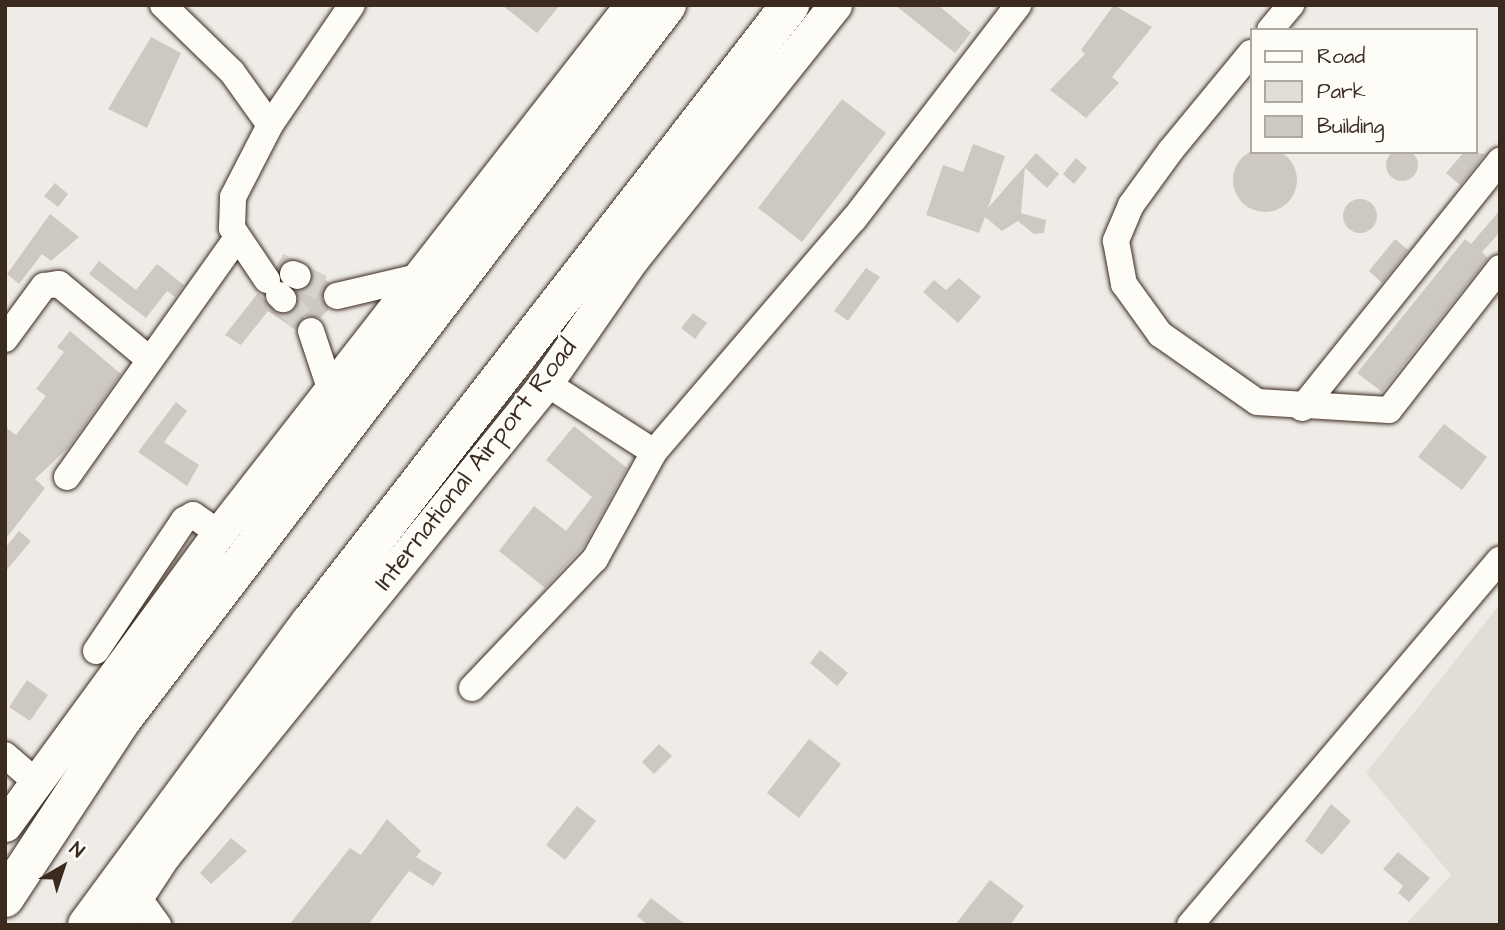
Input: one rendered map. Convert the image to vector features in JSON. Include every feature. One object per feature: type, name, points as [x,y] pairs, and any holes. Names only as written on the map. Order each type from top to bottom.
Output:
[{"type":"highway","points":[[5,898],[122,720],[504,192],[638,42],[667,5]]},
{"type":"highway","name":"International Airport Road","points":[[87,925],[302,634],[559,309],[723,89],[790,5]]},
{"type":"main road","points":[[5,825],[219,533],[414,278],[504,192],[631,5]]},
{"type":"main road","name":"International Airport Road","points":[[118,925],[137,896],[546,383],[634,258],[835,5]]},
{"type":"main road","points":[[559,309],[634,258]]},
{"type":"lane","points":[[163,5],[232,72],[270,125]]},
{"type":"lane","points":[[67,477],[236,239],[233,197],[270,125],[352,5]]},
{"type":"lane","points":[[472,688],[595,559],[654,452],[854,219],[1018,5]]},
{"type":"lane","points":[[1272,28],[1291,5]]},
{"type":"lane","points":[[1250,54],[1171,150],[1131,205],[1116,241],[1124,284],[1160,334],[1257,402],[1302,408],[1389,410],[1500,268]]},
{"type":"lane","points":[[1302,408],[1500,161]]},
{"type":"lane","points":[[236,239],[283,281]]},
{"type":"lane","points":[[337,296],[414,278]]},
{"type":"lane","points":[[5,339],[44,286],[59,284],[149,359]]},
{"type":"lane","points":[[311,331],[330,387]]},
{"type":"lane","points":[[546,383],[654,452]]},
{"type":"lane","points":[[96,650],[184,520],[192,515],[219,533]]},
{"type":"lane","points":[[1190,925],[1500,560]]},
{"type":"lane","points":[[5,755],[35,781]]},
{"type":"lane","points":[[137,896],[158,925]]},
{"type":"shaded area","points":[[5,5],[1500,5],[1500,925],[5,925]]},
{"type":"green space","points":[[1500,604],[1500,925],[1405,925],[1451,875],[1366,773]]},
{"type":"building","points":[[502,5],[560,5],[537,33]]},
{"type":"building","points":[[895,5],[938,5],[971,33],[955,53]]},
{"type":"building","points":[[1114,5],[1152,27],[1112,77],[1119,83],[1086,118],[1050,90],[1085,54],[1081,50]]},
{"type":"building","points":[[151,37],[181,53],[147,128],[108,109]]},
{"type":"building","points":[[842,99],[886,133],[802,242],[758,208]]},
{"type":"building","points":[[973,144],[1005,156],[988,208],[1036,153],[1059,174],[1047,188],[1025,168],[1021,213],[1046,220],[1044,233],[1034,234],[1018,221],[1002,231],[985,217],[979,233],[926,215],[943,165],[963,172]]},
{"type":"building","points":[[1250,152],[1250,154],[1284,154],[1292,162],[1297,174],[1297,186],[1292,198],[1283,207],[1271,212],[1259,212],[1247,207],[1238,198],[1233,186],[1235,168],[1242,157]]},
{"type":"building","points":[[1391,154],[1413,154],[1417,159],[1417,171],[1408,180],[1396,180],[1387,171],[1387,159]]},
{"type":"building","points":[[1462,154],[1485,154],[1460,185],[1446,173]]},
{"type":"building","points":[[1076,158],[1087,168],[1074,184],[1063,174]]},
{"type":"building","points":[[55,183],[68,194],[58,207],[44,196]]},
{"type":"building","points":[[1360,199],[1372,204],[1377,216],[1372,228],[1360,233],[1348,228],[1343,216],[1348,204]]},
{"type":"building","points":[[1500,210],[1500,232],[1482,252],[1488,258],[1382,392],[1357,373],[1465,239],[1471,244]]},
{"type":"building","points":[[50,214],[79,237],[51,261],[42,254],[19,284],[7,274]]},
{"type":"building","points":[[1395,239],[1408,250],[1382,283],[1369,271]]},
{"type":"building","points":[[99,261],[136,290],[157,264],[184,285],[175,297],[167,291],[146,318],[89,274]]},
{"type":"building","points":[[866,268],[880,277],[848,321],[834,311]]},
{"type":"building","points":[[312,271],[330,283],[322,299],[329,309],[320,318],[305,316],[296,330],[268,311],[241,345],[225,335],[258,293],[278,314],[294,311],[296,291],[308,288]]},
{"type":"building","points":[[959,278],[981,297],[958,323],[923,292],[934,280],[946,290]]},
{"type":"building","points":[[693,313],[707,323],[695,339],[681,328]]},
{"type":"building","points":[[70,331],[121,374],[68,448],[35,479],[45,488],[5,540],[5,427],[16,435],[46,396],[36,389],[64,352],[57,347]]},
{"type":"building","points":[[176,402],[187,411],[164,442],[199,465],[187,486],[138,452]]},
{"type":"building","points":[[1444,424],[1487,457],[1462,490],[1418,457]]},
{"type":"building","points":[[574,426],[627,468],[584,546],[545,588],[499,551],[534,506],[566,531],[592,497],[546,460]]},
{"type":"building","points":[[19,531],[31,541],[5,572],[5,548]]},
{"type":"building","points":[[820,650],[848,673],[837,686],[810,663]]},
{"type":"building","points":[[27,680],[48,695],[30,721],[9,707]]},
{"type":"building","points":[[809,739],[841,764],[799,818],[767,793]]},
{"type":"building","points":[[659,744],[672,756],[654,774],[642,762]]},
{"type":"building","points":[[1331,804],[1351,821],[1322,855],[1305,841]]},
{"type":"building","points":[[577,806],[596,821],[565,860],[546,845]]},
{"type":"building","points":[[387,819],[421,851],[416,857],[442,873],[433,886],[409,871],[368,925],[289,925],[350,848],[361,855]]},
{"type":"building","points":[[231,838],[247,851],[211,884],[200,873]]},
{"type":"building","points":[[1398,852],[1430,878],[1409,902],[1398,893],[1403,886],[1383,869]]},
{"type":"building","points":[[990,880],[1024,906],[1010,925],[955,925]]},
{"type":"building","points":[[651,898],[686,925],[648,925],[637,916]]},
{"type":"tunnel","points":[[277,265],[293,274]]},
{"type":"tunnel","points":[[298,276],[337,296]]},
{"type":"tunnel","points":[[283,299],[311,331]]}]
